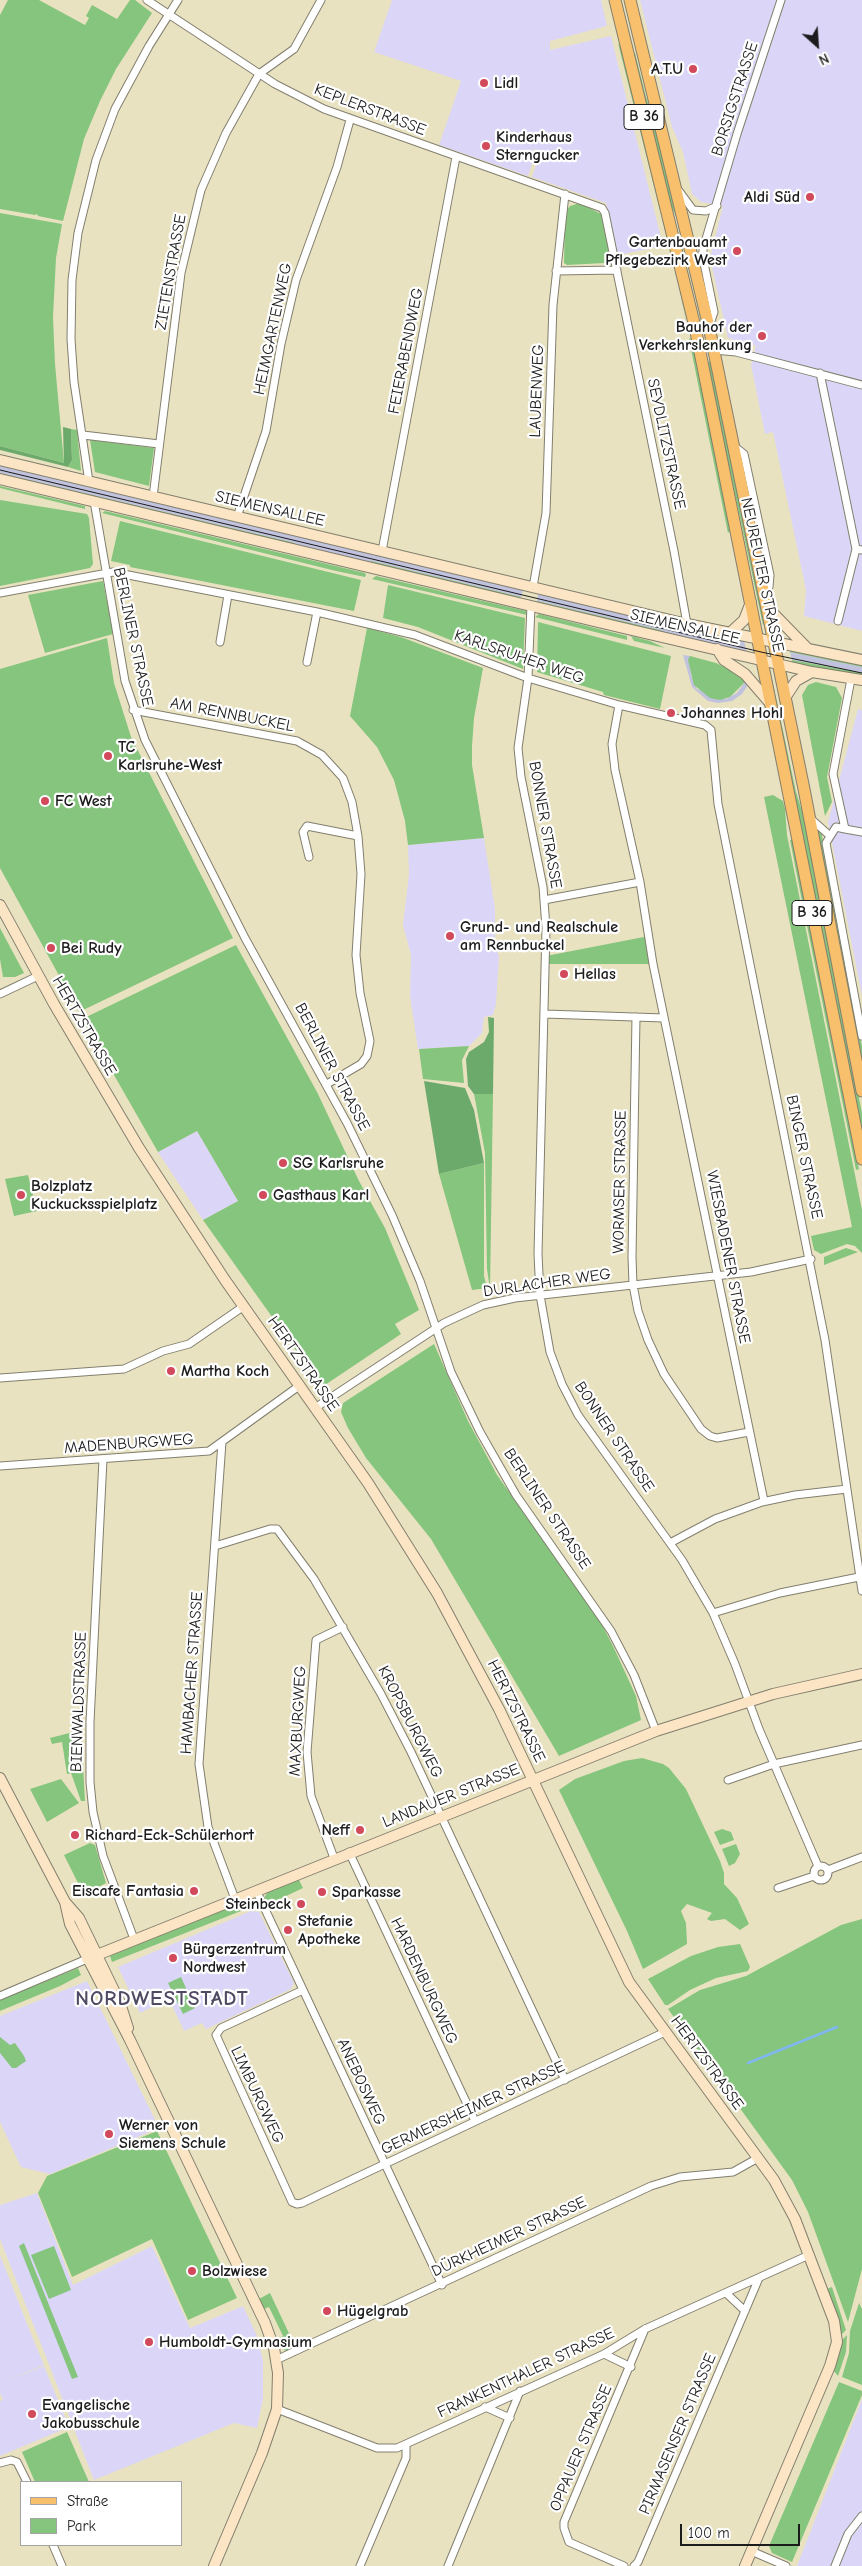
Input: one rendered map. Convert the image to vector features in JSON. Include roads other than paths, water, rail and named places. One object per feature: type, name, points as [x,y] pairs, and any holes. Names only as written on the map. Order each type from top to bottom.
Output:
[{"type":"main road","name":"NEUREUTER STRASSE","points":[[615,0],[700,353],[862,1159]]},
{"type":"main road","name":"NEUREUTER STRASSE","points":[[630,0],[714,350],[779,664],[862,1091]]},
{"type":"main road","points":[[700,353],[714,350]]},
{"type":"main road","name":"SIEMENSALLEE","points":[[0,460],[729,634],[862,660]]},
{"type":"main road","name":"SIEMENSALLEE","points":[[0,479],[812,672],[862,680]]},
{"type":"main road","points":[[532,606],[533,588]]},
{"type":"main road","points":[[729,634],[744,620],[751,602]]},
{"type":"main road","points":[[766,602],[809,650]]},
{"type":"main road","points":[[717,649],[724,660],[745,674],[772,705]]},
{"type":"main road","points":[[785,698],[796,681],[812,672]]},
{"type":"main road","name":"HERTZSTRASSE","points":[[0,905],[38,976],[139,1148],[244,1306],[403,1537],[437,1593],[491,1692],[624,1973],[758,2158],[785,2199],[834,2321],[836,2350],[745,2566]]},
{"type":"main road","name":"LANDAUER STRASSE","points":[[87,1959],[656,1730],[748,1701],[862,1674]]},
{"type":"main road","points":[[0,1778],[65,1902],[79,1918],[124,2010],[129,2038]]},
{"type":"main road","points":[[65,1902],[70,1924],[129,2038],[265,2323],[276,2360],[277,2408],[264,2447],[214,2566]]},
{"type":"street","name":"KEPLERSTRASSE","points":[[147,0],[259,74],[305,100],[350,120],[602,208]]},
{"type":"street","points":[[89,482],[74,382],[71,339],[72,280],[80,226],[91,178],[109,124],[134,71],[178,0]]},
{"type":"street","name":"ZIETENSTRASSE","points":[[153,497],[181,273],[195,212],[212,162],[234,116],[259,74],[294,49],[321,0]]},
{"type":"street","name":"BORSIGSTRASSE","points":[[709,327],[714,312],[702,258],[737,134],[781,0]]},
{"type":"street","name":"HEIMGARTENWEG","points":[[237,517],[268,422],[281,344],[296,280],[334,174],[350,120]]},
{"type":"street","name":"FEIERABENDWEG","points":[[382,551],[456,157]]},
{"type":"street","points":[[677,190],[693,210],[706,212],[717,206]]},
{"type":"street","name":"LAUBENWEG","points":[[533,588],[546,514],[556,271],[565,194]]},
{"type":"street","name":"SEYDLITZSTRASSE","points":[[602,208],[617,270],[674,551],[686,624]]},
{"type":"street","points":[[556,271],[617,270]]},
{"type":"street","points":[[714,350],[728,350],[862,385]]},
{"type":"street","points":[[820,373],[859,550],[838,621]]},
{"type":"street","points":[[83,434],[159,444]]},
{"type":"street","name":"BERLINER STRASSE","points":[[94,502],[125,681],[133,710],[145,740],[245,938],[327,1084],[396,1223],[420,1281],[451,1372],[488,1448],[516,1495],[611,1631],[634,1675],[656,1730]]},
{"type":"street","name":"KARLSRUHER WEG","points":[[0,593],[113,572],[317,612],[415,635],[528,678],[619,705],[705,725],[711,730]]},
{"type":"street","points":[[220,642],[228,595]]},
{"type":"street","name":"BONNER STRASSE","points":[[532,606],[528,678],[520,725],[519,758],[544,900],[546,943],[545,1014],[538,1244],[540,1296],[550,1352],[564,1391],[581,1420],[693,1576],[713,1613],[733,1658],[748,1701],[774,1764],[818,1866]]},
{"type":"street","points":[[307,662],[317,612]]},
{"type":"street","points":[[846,829],[833,774],[851,679]]},
{"type":"street","name":"WIESBADENER STRASSE","points":[[619,705],[613,736],[614,760],[640,882],[664,1018],[764,1501]]},
{"type":"street","name":"AM RENNBUCKEL","points":[[133,710],[291,740],[310,747],[327,759],[343,778],[352,802],[358,836],[361,874],[356,955],[370,1046],[367,1056],[358,1066],[327,1084]]},
{"type":"street","name":"BINGER STRASSE","points":[[711,730],[718,804],[811,1259],[837,1412],[862,1591]]},
{"type":"street","points":[[809,816],[829,835]]},
{"type":"street","points":[[308,857],[303,832],[307,826],[358,836]]},
{"type":"street","points":[[862,832],[836,828],[829,835],[826,843],[862,1036]]},
{"type":"street","name":"BONNER STRASSE","points":[[544,900],[640,882]]},
{"type":"street","points":[[0,994],[38,976]]},
{"type":"street","points":[[545,1014],[664,1018]]},
{"type":"street","name":"WORMSER STRASSE","points":[[636,1017],[632,1257],[633,1285],[638,1312],[671,1387],[701,1429],[710,1436],[717,1438],[749,1432]]},
{"type":"street","name":"DURLACHER WEG","points":[[315,1408],[435,1329],[457,1316],[483,1305],[540,1296],[718,1276],[766,1269],[811,1259]]},
{"type":"street","points":[[0,1378],[124,1369],[163,1351],[190,1344],[244,1306]]},
{"type":"street","name":"MADENBURGWEG","points":[[0,1466],[204,1452],[222,1442],[299,1386]]},
{"type":"street","name":"HAMBACHER STRASSE","points":[[222,1442],[200,1748],[200,1777],[208,1827],[235,1899]]},
{"type":"street","name":"BIENWALDSTRASSE","points":[[103,1459],[90,1722],[90,1787],[95,1822],[107,1870],[134,1939]]},
{"type":"street","points":[[670,1543],[728,1514],[764,1501],[847,1488]]},
{"type":"street","name":"KROPSBURGWEG","points":[[215,1546],[270,1529],[280,1530],[314,1579],[397,1724],[565,2080]]},
{"type":"street","points":[[713,1613],[787,1592],[859,1577]]},
{"type":"street","name":"MAXBURGWEG","points":[[334,1858],[311,1796],[307,1752],[316,1640],[343,1628]]},
{"type":"street","points":[[728,1780],[774,1764],[862,1745]]},
{"type":"street","name":"HARDENBURGWEG","points":[[349,1852],[475,2121]]},
{"type":"street","points":[[828,1870],[862,1857]]},
{"type":"street","points":[[818,1866],[824,1866],[828,1870],[828,1876],[824,1880],[818,1880],[814,1876],[814,1870],[818,1866]]},
{"type":"street","points":[[778,1888],[814,1876]]},
{"type":"street","name":"ANEBOSWEG","points":[[256,1890],[442,2284]]},
{"type":"street","points":[[0,1996],[87,1959]]},
{"type":"street","name":"LIMBURGWEG","points":[[292,2202],[216,2035],[221,2028],[303,1990]]},
{"type":"street","name":"GERMERSHEIMER STRASSE","points":[[292,2202],[302,2204],[665,2032]]},
{"type":"street","name":"DÜRKHEIMER STRASSE","points":[[276,2360],[651,2186],[680,2177],[733,2172],[758,2158]]},
{"type":"street","name":"FRANKENTHALER STRASSE","points":[[277,2408],[299,2415],[377,2448],[390,2449],[406,2445],[485,2407],[604,2354],[645,2329],[809,2255]]},
{"type":"street","name":"PIRMASENSER STRASSE","points":[[634,2566],[638,2562],[758,2278]]},
{"type":"street","points":[[726,2292],[745,2311]]},
{"type":"street","name":"OPPAUER STRASSE","points":[[624,2566],[567,2540],[564,2533],[564,2522],[631,2367],[645,2329]]},
{"type":"street","points":[[604,2354],[631,2367]]},
{"type":"street","points":[[448,2566],[520,2391]]},
{"type":"street","points":[[485,2407],[510,2418]]},
{"type":"street","points":[[360,2566],[406,2458],[406,2445]]},
{"type":"street","points":[[0,2463],[11,2460],[17,2462],[26,2481]]},
{"type":"street","points":[[834,2566],[848,2534],[862,2516]]},
{"type":"street","points":[[53,2546],[62,2566]]},
{"type":"street","points":[[751,2551],[786,2566]]},
{"type":"waterway","points":[[748,2063],[837,2027]]},
{"type":"tram line","points":[[0,470],[761,652],[862,673]]},
{"type":"place","name":"A.T.U","points":[[693,69]]},
{"type":"place","name":"Lidl","points":[[484,83]]},
{"type":"place","name":"Kinderhaus Sterngucker","points":[[486,146]]},
{"type":"place","name":"Aldi Süd","points":[[810,197]]},
{"type":"place","name":"Gartenbauamt Pflegebezirk West","points":[[737,251]]},
{"type":"place","name":"Bauhof der Verkehrslenkung","points":[[762,336]]},
{"type":"place","name":"Johannes Hohl","points":[[671,713]]},
{"type":"place","name":"TC Karlsruhe-West","points":[[108,756]]},
{"type":"place","name":"FC West","points":[[45,801]]},
{"type":"place","name":"Grund- und Realschule am Rennbuckel","points":[[450,936]]},
{"type":"place","name":"Bei Rudy","points":[[51,948]]},
{"type":"place","name":"Hellas","points":[[564,974]]},
{"type":"place","name":"SG Karlsruhe","points":[[283,1163]]},
{"type":"place","name":"Bolzplatz Kuckucksspielplatz","points":[[21,1195]]},
{"type":"place","name":"Gasthaus Karl","points":[[263,1195]]},
{"type":"place","name":"Martha Koch","points":[[171,1371]]},
{"type":"place","name":"Neff","points":[[360,1830]]},
{"type":"place","name":"Richard-Eck-Schülerhort","points":[[75,1835]]},
{"type":"place","name":"Eiscafe Fantasia","points":[[194,1891]]},
{"type":"place","name":"Sparkasse","points":[[322,1892]]},
{"type":"place","name":"Steinbeck","points":[[301,1904]]},
{"type":"place","name":"Stefanie Apotheke","points":[[288,1930]]},
{"type":"place","name":"Bürgerzentrum Nordwest","points":[[173,1958]]},
{"type":"place","name":"Werner von Siemens Schule","points":[[109,2134]]},
{"type":"place","name":"Bolzwiese","points":[[192,2271]]},
{"type":"place","name":"Hügelgrab","points":[[327,2311]]},
{"type":"place","name":"Humboldt-Gymnasium","points":[[149,2342]]},
{"type":"place","name":"Evangelische Jakobusschule","points":[[32,2414]]},
{"type":"district","name":"NORDWESTSTADT","points":[[162,1999]]}]
